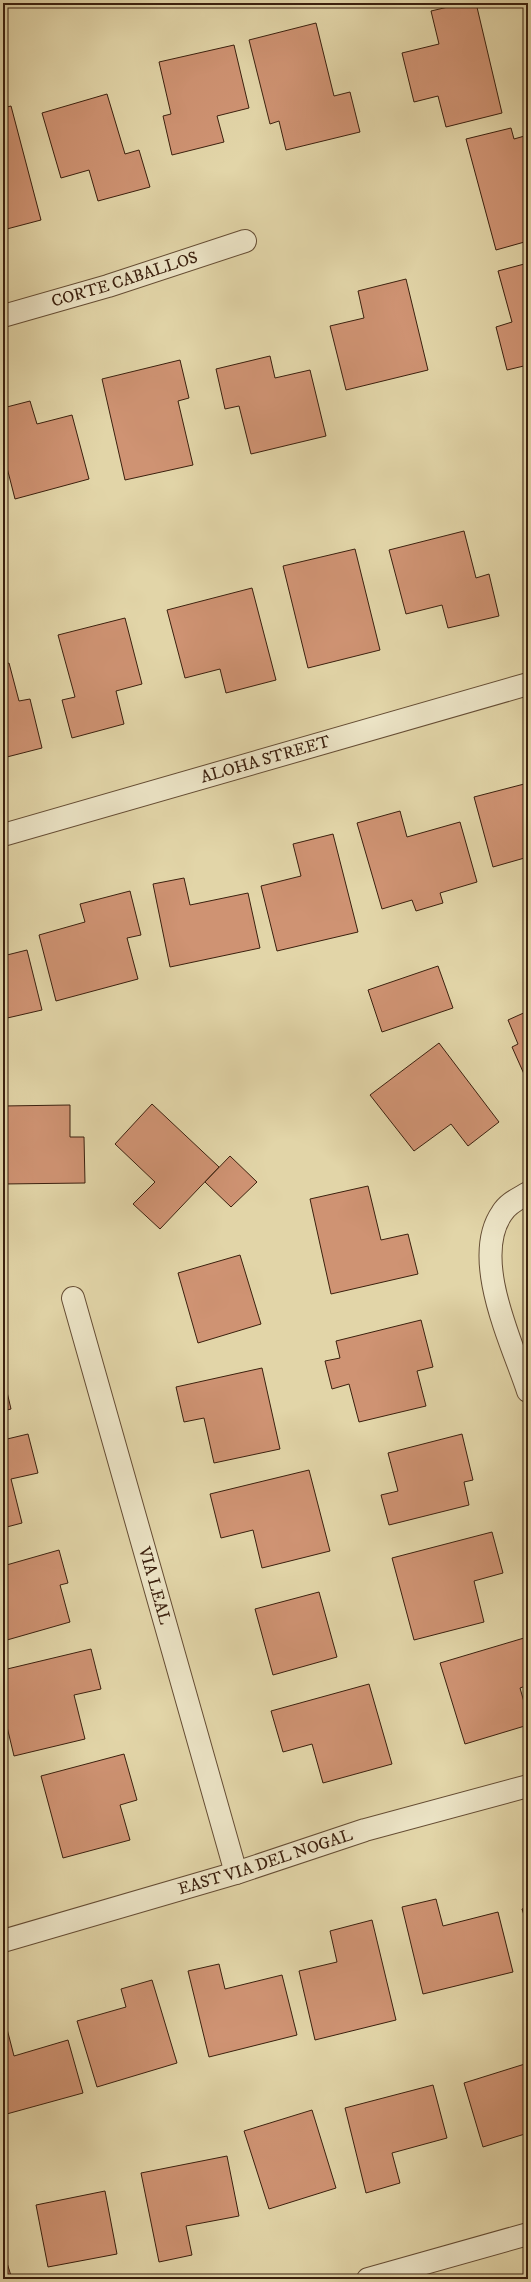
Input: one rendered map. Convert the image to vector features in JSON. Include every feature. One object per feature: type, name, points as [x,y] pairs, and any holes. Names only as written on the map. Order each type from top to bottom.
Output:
[{"type":"street","name":"CORTE CABALLOS","points":[[3,316],[108,286],[245,241]]},
{"type":"street","name":"ALOHA STREET","points":[[3,835],[528,684]]},
{"type":"street","points":[[528,1193],[512,1202],[501,1213],[492,1239],[491,1274],[502,1320],[528,1391]]},
{"type":"street","name":"VIA LEAL","points":[[73,1298],[236,1873]]},
{"type":"street","name":"EAST VIA DEL NOGAL","points":[[3,1941],[236,1873],[365,1830],[528,1786]]},
{"type":"street","points":[[368,2279],[528,2234]]},
{"type":"building","points":[[465,3],[476,3],[502,113],[446,127],[438,96],[414,102],[402,53],[439,44],[431,11]]},
{"type":"building","points":[[316,23],[334,96],[350,92],[360,132],[286,150],[279,121],[270,124],[249,40]]},
{"type":"building","points":[[234,45],[249,108],[217,116],[224,142],[172,155],[163,116],[171,114],[159,62]]},
{"type":"building","points":[[107,94],[125,154],[139,150],[150,187],[98,201],[89,170],[61,178],[42,113]]},
{"type":"building","points":[[11,106],[41,220],[3,230],[3,108]]},
{"type":"building","points":[[511,128],[514,139],[528,135],[528,241],[496,250],[466,139]]},
{"type":"building","points":[[528,263],[528,365],[507,370],[496,327],[512,322],[498,271]]},
{"type":"building","points":[[406,279],[428,370],[346,390],[330,326],[364,318],[358,291]]},
{"type":"building","points":[[270,356],[275,378],[310,370],[326,436],[251,454],[239,406],[225,409],[216,369]]},
{"type":"building","points":[[180,360],[189,398],[178,401],[193,465],[125,480],[102,379]]},
{"type":"building","points":[[30,401],[37,424],[72,415],[89,479],[15,499],[3,452],[3,408]]},
{"type":"building","points":[[528,431],[528,447],[524,432]]},
{"type":"building","points":[[464,531],[476,578],[489,574],[499,616],[448,628],[442,605],[406,614],[389,550]]},
{"type":"building","points":[[355,549],[380,650],[308,668],[283,566]]},
{"type":"building","points":[[252,588],[276,680],[226,693],[220,669],[185,678],[167,610]]},
{"type":"building","points":[[125,618],[142,684],[116,691],[124,724],[72,738],[62,700],[75,697],[58,635]]},
{"type":"building","points":[[9,663],[19,701],[30,699],[42,748],[3,758],[3,665]]},
{"type":"building","points":[[528,783],[528,857],[493,867],[474,797]]},
{"type":"building","points":[[400,811],[407,837],[460,822],[477,882],[440,893],[443,903],[416,911],[412,900],[382,909],[357,823]]},
{"type":"building","points":[[333,834],[358,932],[277,951],[261,886],[301,876],[293,844]]},
{"type":"building","points":[[184,878],[190,905],[248,893],[260,948],[170,967],[153,884]]},
{"type":"building","points":[[130,891],[141,935],[127,938],[138,979],[56,1001],[39,935],[85,922],[80,904]]},
{"type":"building","points":[[27,950],[42,1010],[3,1019],[3,956]]},
{"type":"building","points":[[438,966],[453,1008],[382,1032],[368,990]]},
{"type":"building","points":[[528,1011],[528,1083],[512,1047],[518,1044],[508,1020]]},
{"type":"building","points":[[439,1043],[499,1122],[468,1146],[451,1124],[414,1151],[370,1095]]},
{"type":"building","points":[[152,1104],[219,1167],[160,1229],[133,1204],[155,1182],[115,1144]]},
{"type":"building","points":[[70,1105],[70,1137],[84,1137],[85,1183],[3,1184],[3,1106]]},
{"type":"building","points":[[230,1156],[257,1182],[231,1207],[205,1182]]},
{"type":"building","points":[[368,1186],[381,1240],[408,1234],[418,1274],[331,1294],[310,1199]]},
{"type":"building","points":[[240,1255],[261,1324],[198,1343],[178,1273]]},
{"type":"building","points":[[421,1320],[433,1367],[417,1371],[426,1406],[359,1422],[349,1384],[332,1389],[325,1361],[340,1358],[336,1341]]},
{"type":"building","points":[[262,1368],[280,1449],[214,1463],[204,1418],[184,1422],[176,1387]]},
{"type":"building","points":[[3,1375],[11,1409],[3,1411]]},
{"type":"building","points":[[28,1434],[38,1473],[11,1479],[22,1523],[3,1528],[3,1440]]},
{"type":"building","points":[[462,1434],[473,1480],[464,1482],[469,1505],[389,1525],[381,1495],[398,1491],[388,1453]]},
{"type":"building","points":[[309,1470],[330,1551],[262,1568],[253,1530],[221,1538],[210,1494]]},
{"type":"building","points":[[492,1532],[503,1573],[474,1581],[484,1622],[414,1640],[392,1558]]},
{"type":"building","points":[[59,1550],[68,1583],[60,1585],[70,1622],[7,1640],[3,1627],[3,1566]]},
{"type":"building","points":[[319,1592],[337,1657],[273,1675],[255,1609]]},
{"type":"building","points":[[524,1638],[528,1651],[528,1685],[520,1688],[528,1716],[528,1725],[465,1744],[440,1663]]},
{"type":"building","points":[[91,1649],[101,1689],[74,1695],[85,1739],[14,1756],[3,1710],[3,1670]]},
{"type":"building","points":[[369,1684],[392,1764],[323,1783],[312,1744],[283,1752],[271,1711]]},
{"type":"building","points":[[124,1754],[137,1800],[120,1805],[130,1840],[63,1858],[41,1776]]},
{"type":"building","points":[[436,1899],[443,1926],[498,1912],[513,1972],[423,1994],[402,1907]]},
{"type":"building","points":[[528,1907],[528,1928],[522,1909]]},
{"type":"building","points":[[372,1920],[396,2020],[315,2040],[299,1971],[337,1962],[330,1931]]},
{"type":"building","points":[[219,1964],[225,1989],[282,1975],[297,2035],[209,2057],[188,1971]]},
{"type":"building","points":[[152,1980],[177,2063],[97,2087],[77,2021],[126,2007],[121,1989]]},
{"type":"building","points":[[6,2025],[14,2056],[68,2040],[83,2093],[3,2115],[3,2026]]},
{"type":"building","points":[[528,2063],[528,2133],[483,2147],[464,2083]]},
{"type":"building","points":[[433,2085],[447,2138],[392,2153],[400,2183],[366,2193],[345,2108]]},
{"type":"building","points":[[312,2110],[336,2188],[269,2209],[244,2131]]},
{"type":"building","points":[[227,2156],[239,2216],[186,2226],[192,2255],[159,2262],[141,2173]]},
{"type":"building","points":[[105,2191],[117,2254],[48,2267],[36,2205]]},
{"type":"building","points":[[3,2250],[12,2279],[3,2279]]}]
